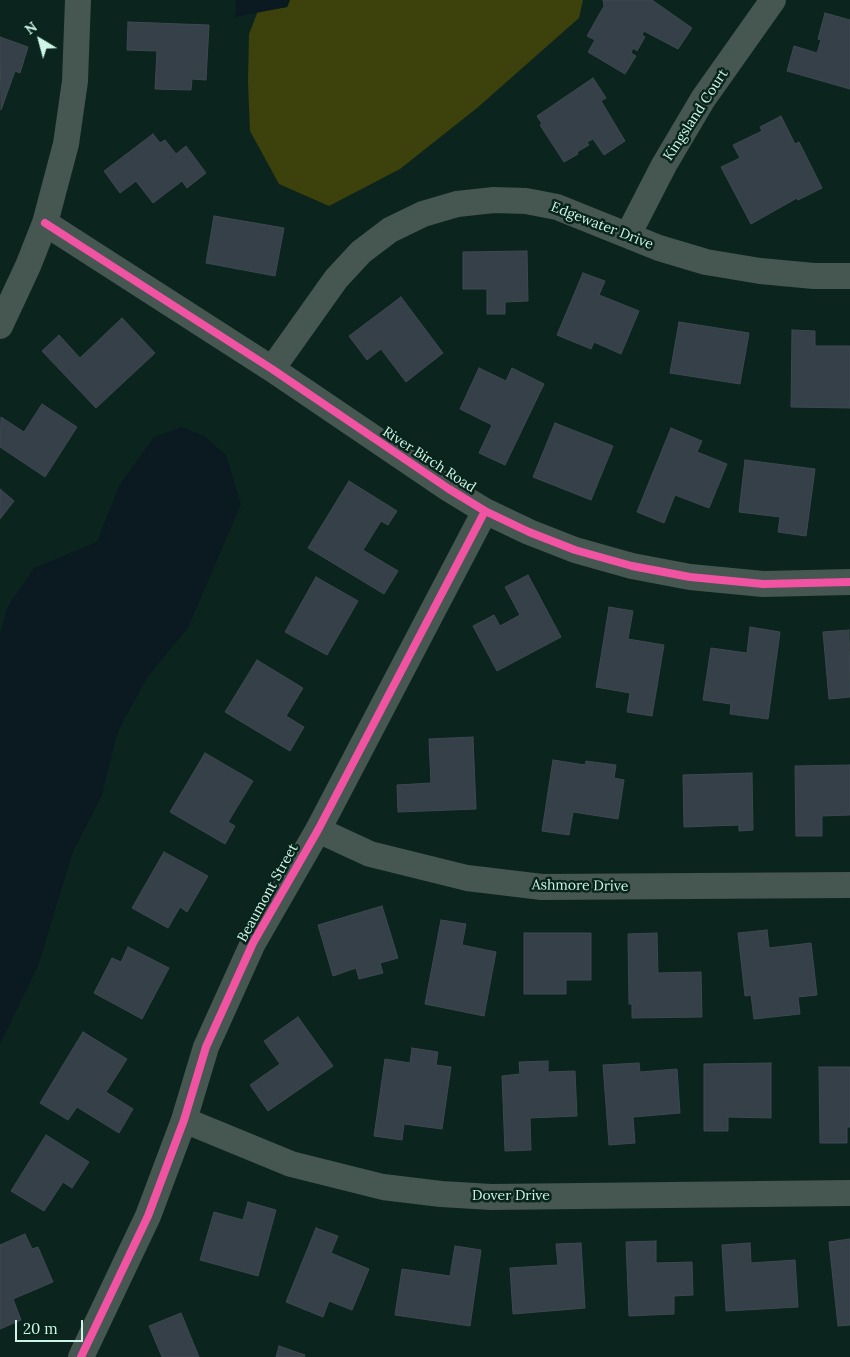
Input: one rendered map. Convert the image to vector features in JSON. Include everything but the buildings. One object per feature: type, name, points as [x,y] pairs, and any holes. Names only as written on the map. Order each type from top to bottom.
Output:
[{"type":"street","points":[[0,326],[28,266],[45,223],[67,135],[75,81],[78,0]]},
{"type":"street","name":"Kingsland Court","points":[[628,235],[664,165],[703,99],[773,0]]},
{"type":"street","name":"Edgewater Drive","points":[[272,370],[336,279],[361,252],[390,230],[422,214],[457,204],[494,200],[526,201],[557,207],[659,248],[706,262],[760,271],[850,276]]},
{"type":"street","name":"River Birch Road","points":[[45,223],[272,370],[449,489],[485,511],[529,532],[575,550],[632,566],[680,575],[763,584],[850,582]]},
{"type":"street","name":"Beaumont Street","points":[[81,1357],[148,1216],[184,1120],[206,1047],[253,943],[318,830],[485,511]]},
{"type":"street","name":"Ashmore Drive","points":[[318,830],[370,854],[467,878],[542,887],[850,885]]},
{"type":"street","name":"Dover Drive","points":[[184,1120],[291,1164],[383,1187],[441,1194],[491,1197],[850,1193]]},
{"type":"green space","points":[[290,0],[583,0],[579,18],[477,108],[400,169],[329,206],[279,184],[250,131],[249,34],[258,11],[287,7]]},
{"type":"shaded area","points":[[236,0],[290,0],[287,7],[235,17]]},
{"type":"shaded area","points":[[182,427],[204,436],[226,455],[241,504],[188,628],[148,676],[118,731],[102,795],[73,852],[38,966],[0,1044],[0,633],[8,606],[34,568],[97,542],[119,486],[154,437]]},
{"type":"cycle path","points":[[45,223],[272,369],[449,489],[485,511],[529,532],[575,550],[632,566],[690,577],[763,584],[850,582]]},
{"type":"cycle path","points":[[81,1357],[148,1216],[184,1120],[206,1047],[253,943],[318,830],[485,511]]}]
